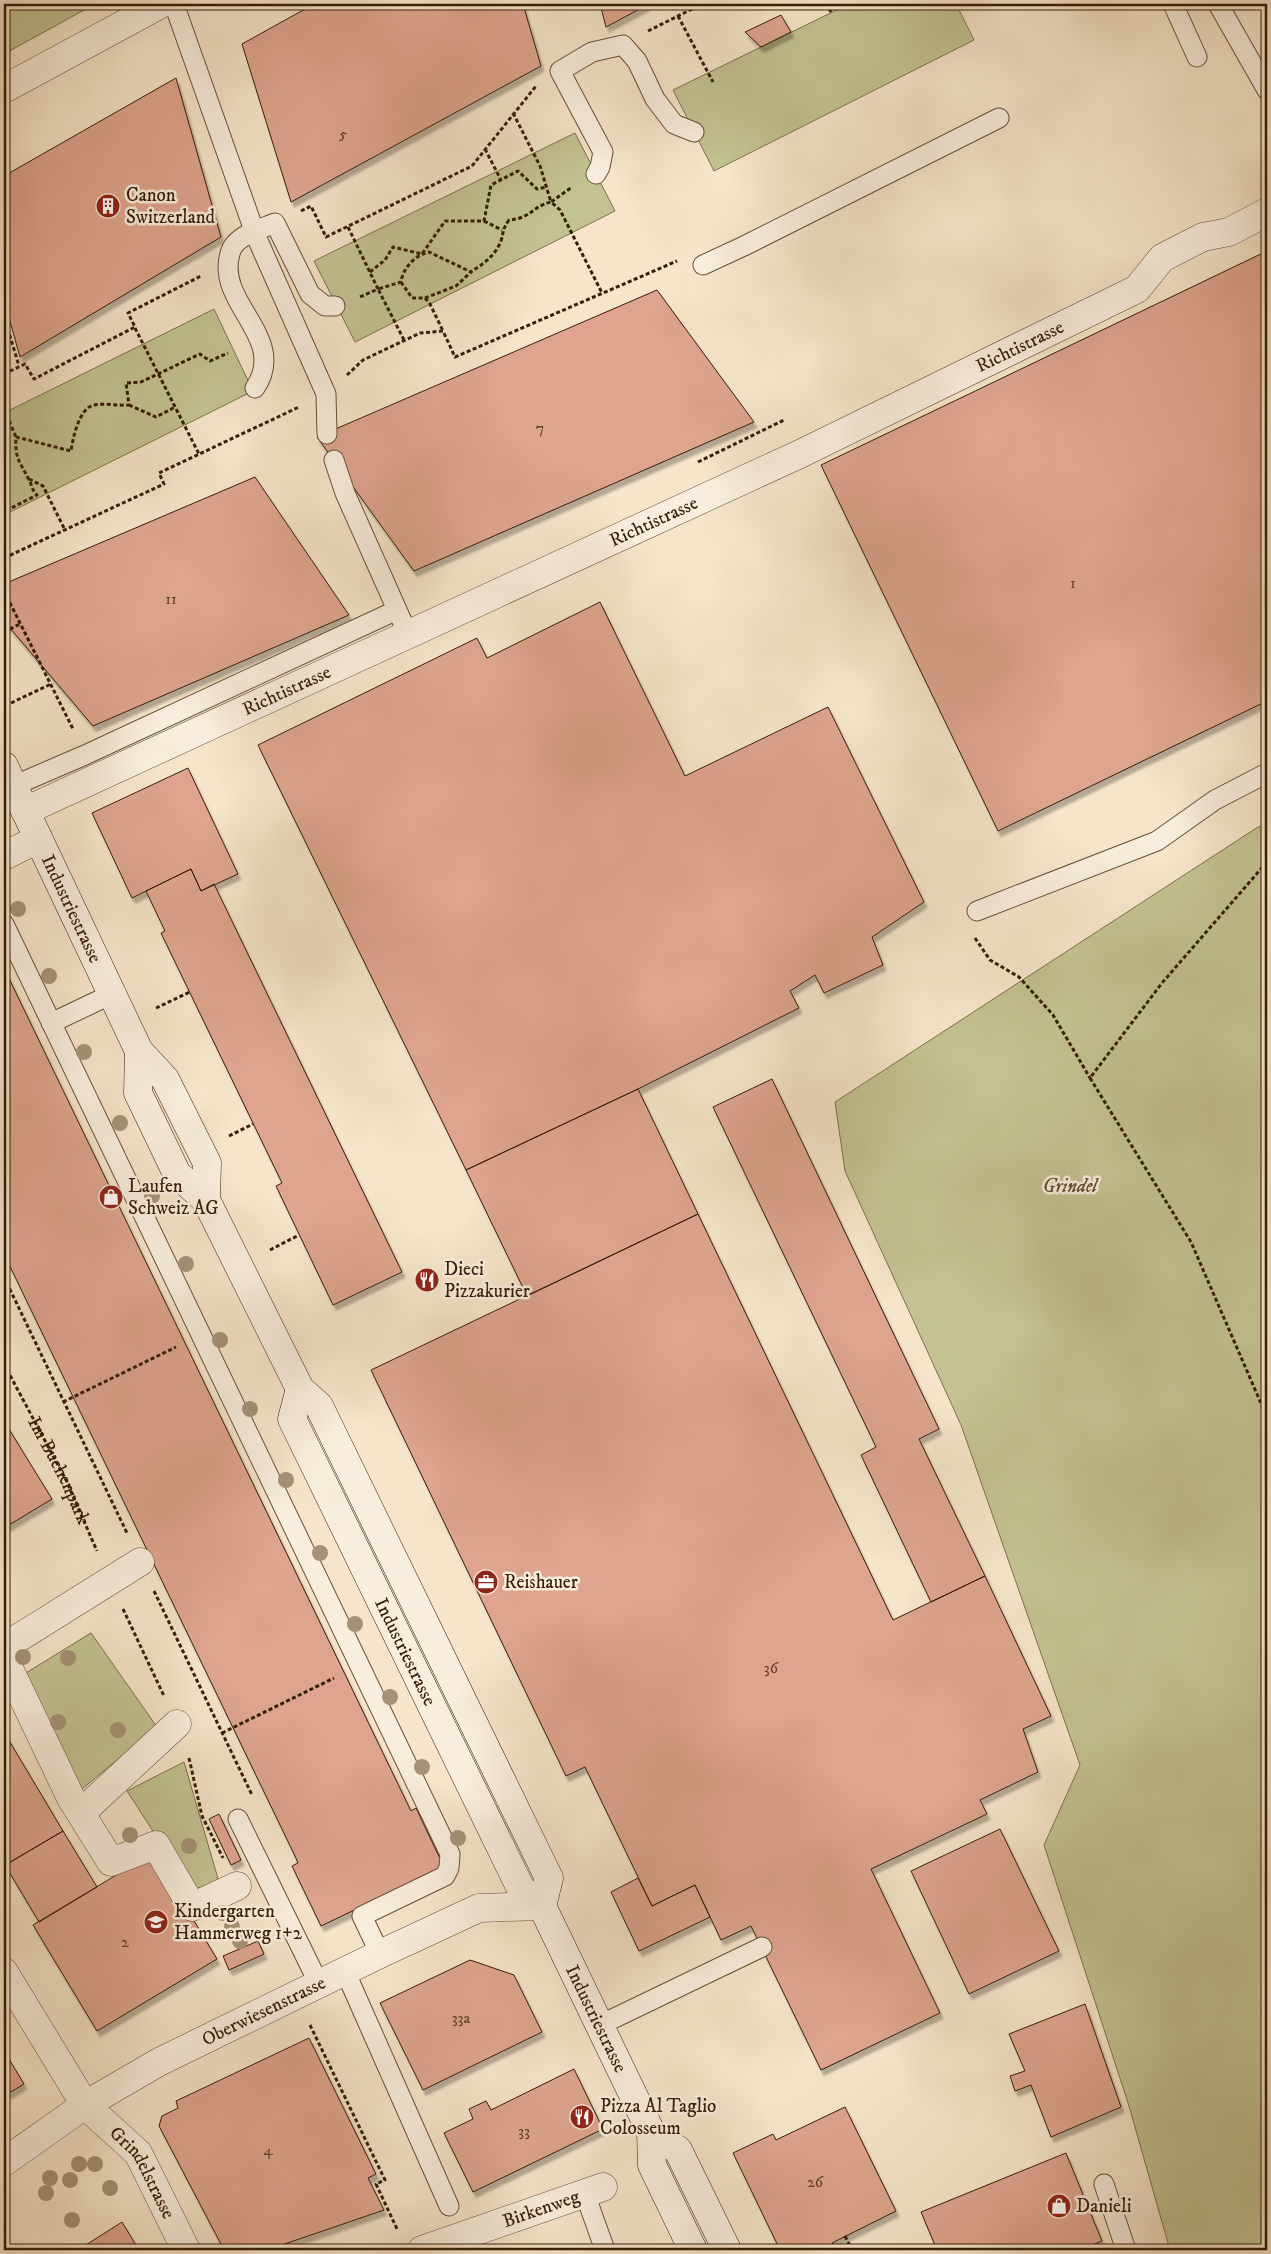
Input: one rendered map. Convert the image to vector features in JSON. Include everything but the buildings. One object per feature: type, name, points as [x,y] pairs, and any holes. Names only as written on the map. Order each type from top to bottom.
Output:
[{"type":"street","points":[[4,89],[161,4]]},
{"type":"street","name":"Richtistrasse","points":[[25,811],[802,454],[1138,289],[1162,258],[1204,237],[1229,232],[1267,212]]},
{"type":"street","name":"Industriestrasse","points":[[9,776],[139,1052],[138,1093],[177,1174],[206,1200],[300,1389],[292,1419],[521,1889],[542,1906],[600,2025],[651,2132],[652,2165],[694,2250]]},
{"type":"street","points":[[4,856],[38,839]]},
{"type":"street","points":[[4,1647],[140,1562]]},
{"type":"street","points":[[4,1658],[71,1798],[82,1812],[111,1862],[156,1845],[192,1907],[236,1886]]},
{"type":"street","points":[[82,1812],[177,1724]]},
{"type":"street","name":"Oberwiesenstrasse","points":[[4,2162],[86,2105],[159,2062],[380,1954],[479,1908],[542,1906]]},
{"type":"street","name":"Grindelstrasse","points":[[4,1972],[86,2105],[138,2153],[186,2250]]},
{"type":"street","points":[[651,2132],[678,2150],[726,2250]]},
{"type":"street","name":"Birkenweg","points":[[422,2250],[594,2190]]},
{"type":"lane","points":[[174,4],[255,234],[326,394],[326,434]]},
{"type":"lane","points":[[1173,4],[1197,57]]},
{"type":"lane","points":[[1218,4],[1267,90]]},
{"type":"lane","points":[[596,174],[600,167],[603,152],[560,71],[592,52],[623,45],[637,61],[655,99],[674,124],[694,132]]},
{"type":"lane","points":[[703,264],[744,246],[999,118]]},
{"type":"lane","points":[[255,388],[263,376],[264,352],[259,338],[229,280],[228,262],[231,249],[236,242],[275,223],[310,294],[325,306],[335,306]]},
{"type":"lane","points":[[334,460],[345,492],[409,636]]},
{"type":"lane","points":[[9,776],[85,755],[397,610]]},
{"type":"lane","points":[[977,910],[1157,841],[1215,800],[1267,773]]},
{"type":"lane","points":[[4,924],[450,1854],[449,1868],[445,1876],[362,1916],[380,1954]]},
{"type":"lane","points":[[51,1023],[112,994]]},
{"type":"lane","points":[[238,1819],[307,1990]]},
{"type":"lane","points":[[600,2025],[762,1946]]},
{"type":"lane","points":[[345,1971],[449,2206]]},
{"type":"lane","points":[[1104,2184],[1126,2250]]},
{"type":"lane","points":[[594,2190],[605,2250]]},
{"type":"path","points":[[623,45],[700,5],[718,6],[723,4]]},
{"type":"path","points":[[826,4],[831,12]]},
{"type":"path","points":[[678,16],[713,82]]},
{"type":"path","points":[[275,223],[311,206],[326,237],[472,166],[534,87],[560,71]]},
{"type":"path","points":[[513,113],[540,166],[551,202],[560,210],[602,293]]},
{"type":"path","points":[[484,149],[501,180]]},
{"type":"path","points":[[484,221],[491,185],[518,171],[537,189],[547,187]]},
{"type":"path","points":[[502,230],[484,221],[445,221],[422,254],[410,264],[402,275],[401,282],[412,298],[425,298],[456,286],[494,255],[501,240],[502,230],[510,220],[524,218],[539,205],[551,202],[575,185]]},
{"type":"path","points":[[348,227],[404,340]]},
{"type":"path","points":[[370,272],[385,260],[393,248],[422,254],[429,252],[471,272]]},
{"type":"path","points":[[199,454],[128,313],[228,262]]},
{"type":"path","points":[[360,298],[378,288],[401,282]]},
{"type":"path","points":[[425,298],[430,304],[443,331]]},
{"type":"path","points":[[4,316],[19,366]]},
{"type":"path","points":[[4,374],[25,364],[34,379],[135,327]]},
{"type":"path","points":[[129,405],[126,383],[142,382],[159,372],[200,354],[210,361],[228,353]]},
{"type":"path","points":[[16,437],[71,451],[74,432],[85,411],[93,405],[129,405],[156,417],[175,407]]},
{"type":"path","points":[[4,410],[16,437],[15,455],[29,478],[30,488],[37,495],[7,510],[4,503]]},
{"type":"path","points":[[29,478],[43,486],[65,530]]},
{"type":"path","points":[[4,591],[85,755]]},
{"type":"path","points":[[4,632],[20,624]]},
{"type":"path","points":[[11,703],[51,684]]},
{"type":"path","points":[[1090,1078],[1162,983],[1267,862]]},
{"type":"path","points":[[974,936],[990,960],[1018,977],[1053,1015],[1191,1242],[1267,1416]]},
{"type":"path","points":[[156,1008],[190,992]]},
{"type":"path","points":[[227,1137],[253,1124]]},
{"type":"path","points":[[270,1250],[299,1235]]},
{"type":"path","points":[[4,1277],[257,1804]]},
{"type":"path","points":[[64,1402],[185,1343]]},
{"type":"path","name":"Im Buchenpark","points":[[4,1364],[66,1480],[109,1580],[186,1743],[202,1816],[236,1886]]},
{"type":"path","points":[[222,1732],[335,1678]]},
{"type":"path","points":[[307,1990],[385,2180],[376,2184],[399,2234]]},
{"type":"path","points":[[845,2236],[852,2250]]},
{"type":"path","points":[[914,2250],[919,2248]]},
{"type":"green space","points":[[4,4],[95,4],[4,54]]},
{"type":"green space","points":[[849,4],[956,4],[974,40],[714,171],[673,90]]},
{"type":"green space","points":[[575,133],[615,211],[355,342],[314,261]]},
{"type":"green space","points":[[214,309],[253,391],[4,515],[4,413]]},
{"type":"green space","name":"Grindel","points":[[1267,826],[1267,2250],[1170,2250],[1129,2106],[1044,1845],[1080,1765],[961,1425],[845,1171],[835,1102],[1258,827]]},
{"type":"green space","points":[[91,1633],[157,1727],[77,1793],[21,1676]]},
{"type":"green space","points":[[184,1762],[219,1882],[191,1890],[127,1791]]},
{"type":"place","name":"Canon Switzerland","points":[[108,206]]},
{"type":"place","name":"Laufen Schweiz AG","points":[[111,1197]]},
{"type":"place","name":"Dieci Pizzakurier","points":[[427,1280]]},
{"type":"place","name":"Reishauer","points":[[486,1582]]},
{"type":"place","name":"Kindergarten Hammerweg 1+2","points":[[156,1922]]},
{"type":"place","name":"Pizza Al Taglio Colosseum","points":[[582,2117]]},
{"type":"place","name":"Danieli","points":[[1059,2206]]}]
